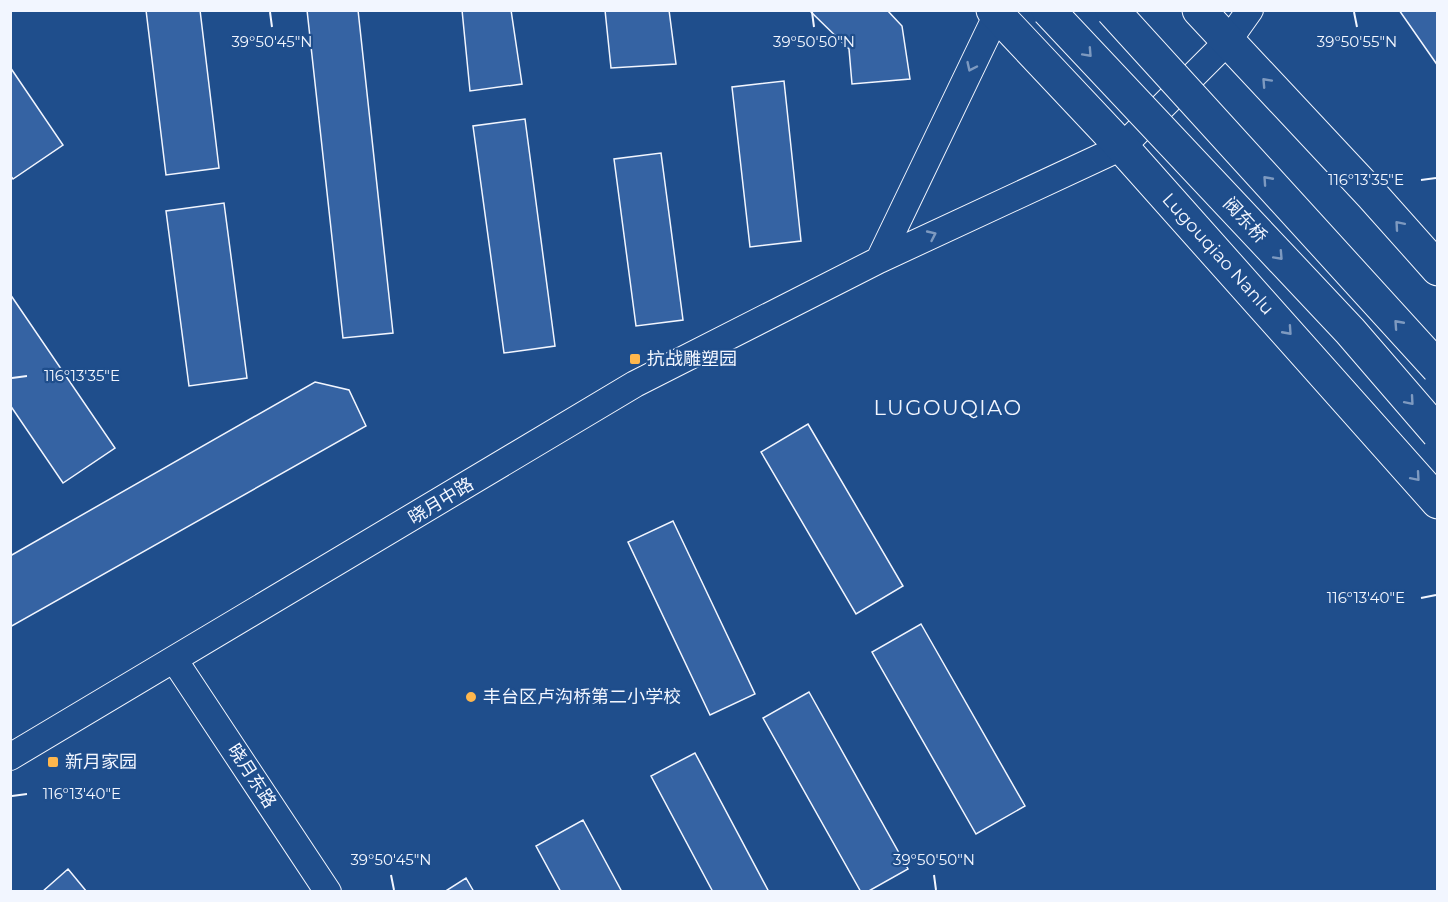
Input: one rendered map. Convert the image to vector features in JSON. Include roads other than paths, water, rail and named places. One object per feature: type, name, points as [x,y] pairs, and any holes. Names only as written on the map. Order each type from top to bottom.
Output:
[{"type":"highway","name":"阀东桥","points":[[1048,10],[1350,332],[1437,433]]},
{"type":"highway","points":[[1112,10],[1437,368]]},
{"type":"highway","points":[[1199,10],[1372,195],[1437,269]]},
{"type":"highway","name":"Lugouqiao Nanlu","points":[[996,12],[1122,147],[1437,502]]},
{"type":"street","points":[[1122,147],[1228,41],[1250,10]]},
{"type":"street","points":[[879,260],[996,12]]},
{"type":"street","name":"晓月中路","points":[[10,757],[175,661],[635,384],[879,260],[1122,147]]},
{"type":"street","name":"晓月东路","points":[[175,661],[328,891]]},
{"type":"place","name":"抗战雕塑园","points":[[635,359]]},
{"type":"place","name":"丰台区卢沟桥第二小学校","points":[[471,697]]},
{"type":"place","name":"新月家园","points":[[53,762]]},
{"type":"district","name":"LUGOUQIAO","points":[[948,408]]}]
